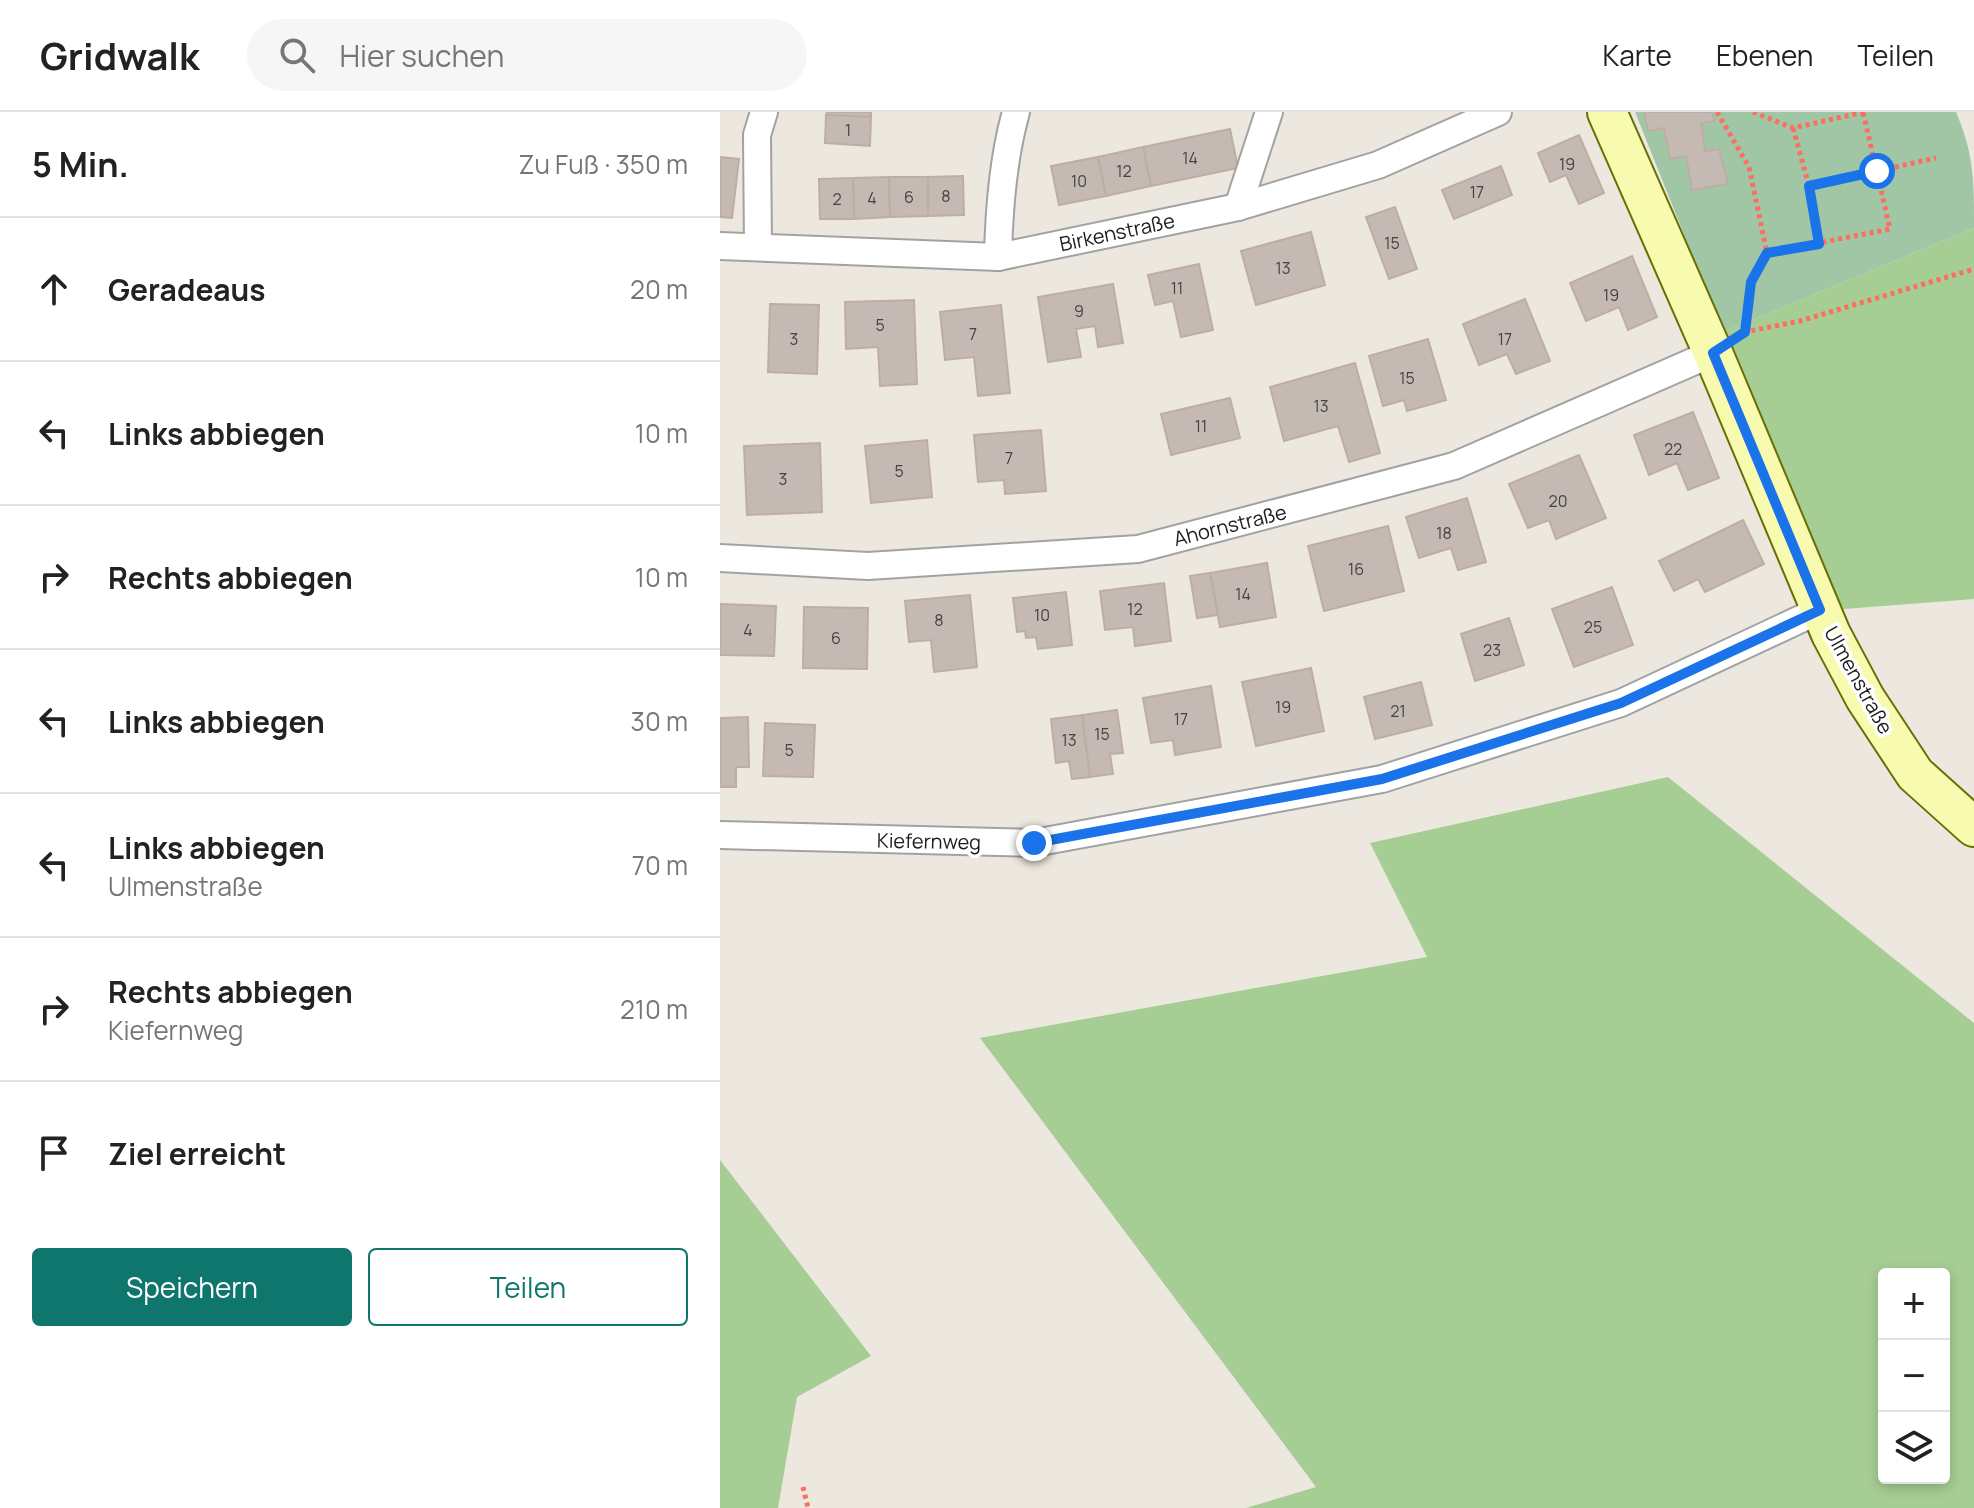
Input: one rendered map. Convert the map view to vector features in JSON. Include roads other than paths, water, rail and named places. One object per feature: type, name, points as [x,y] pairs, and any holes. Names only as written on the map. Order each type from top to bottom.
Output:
[{"type":"street","points":[[758,247],[757,135],[764,112]]},
{"type":"street","points":[[998,257],[1009,137],[1016,112]]},
{"type":"street","points":[[1238,207],[1269,112]]},
{"type":"street","name":"Birkenstraße","points":[[720,246],[998,257],[1238,207],[1378,165],[1498,112]]},
{"type":"street","name":"Ulmenstraße","points":[[1607,112],[1713,353],[1820,610],[1865,698],[1915,774],[1974,827]]},
{"type":"street","name":"Ahornstraße","points":[[720,558],[868,566],[1138,549],[1454,466],[1713,353]]},
{"type":"street","name":"Kiefernweg","points":[[720,835],[1034,843],[1382,779],[1621,703],[1820,610]]}]
